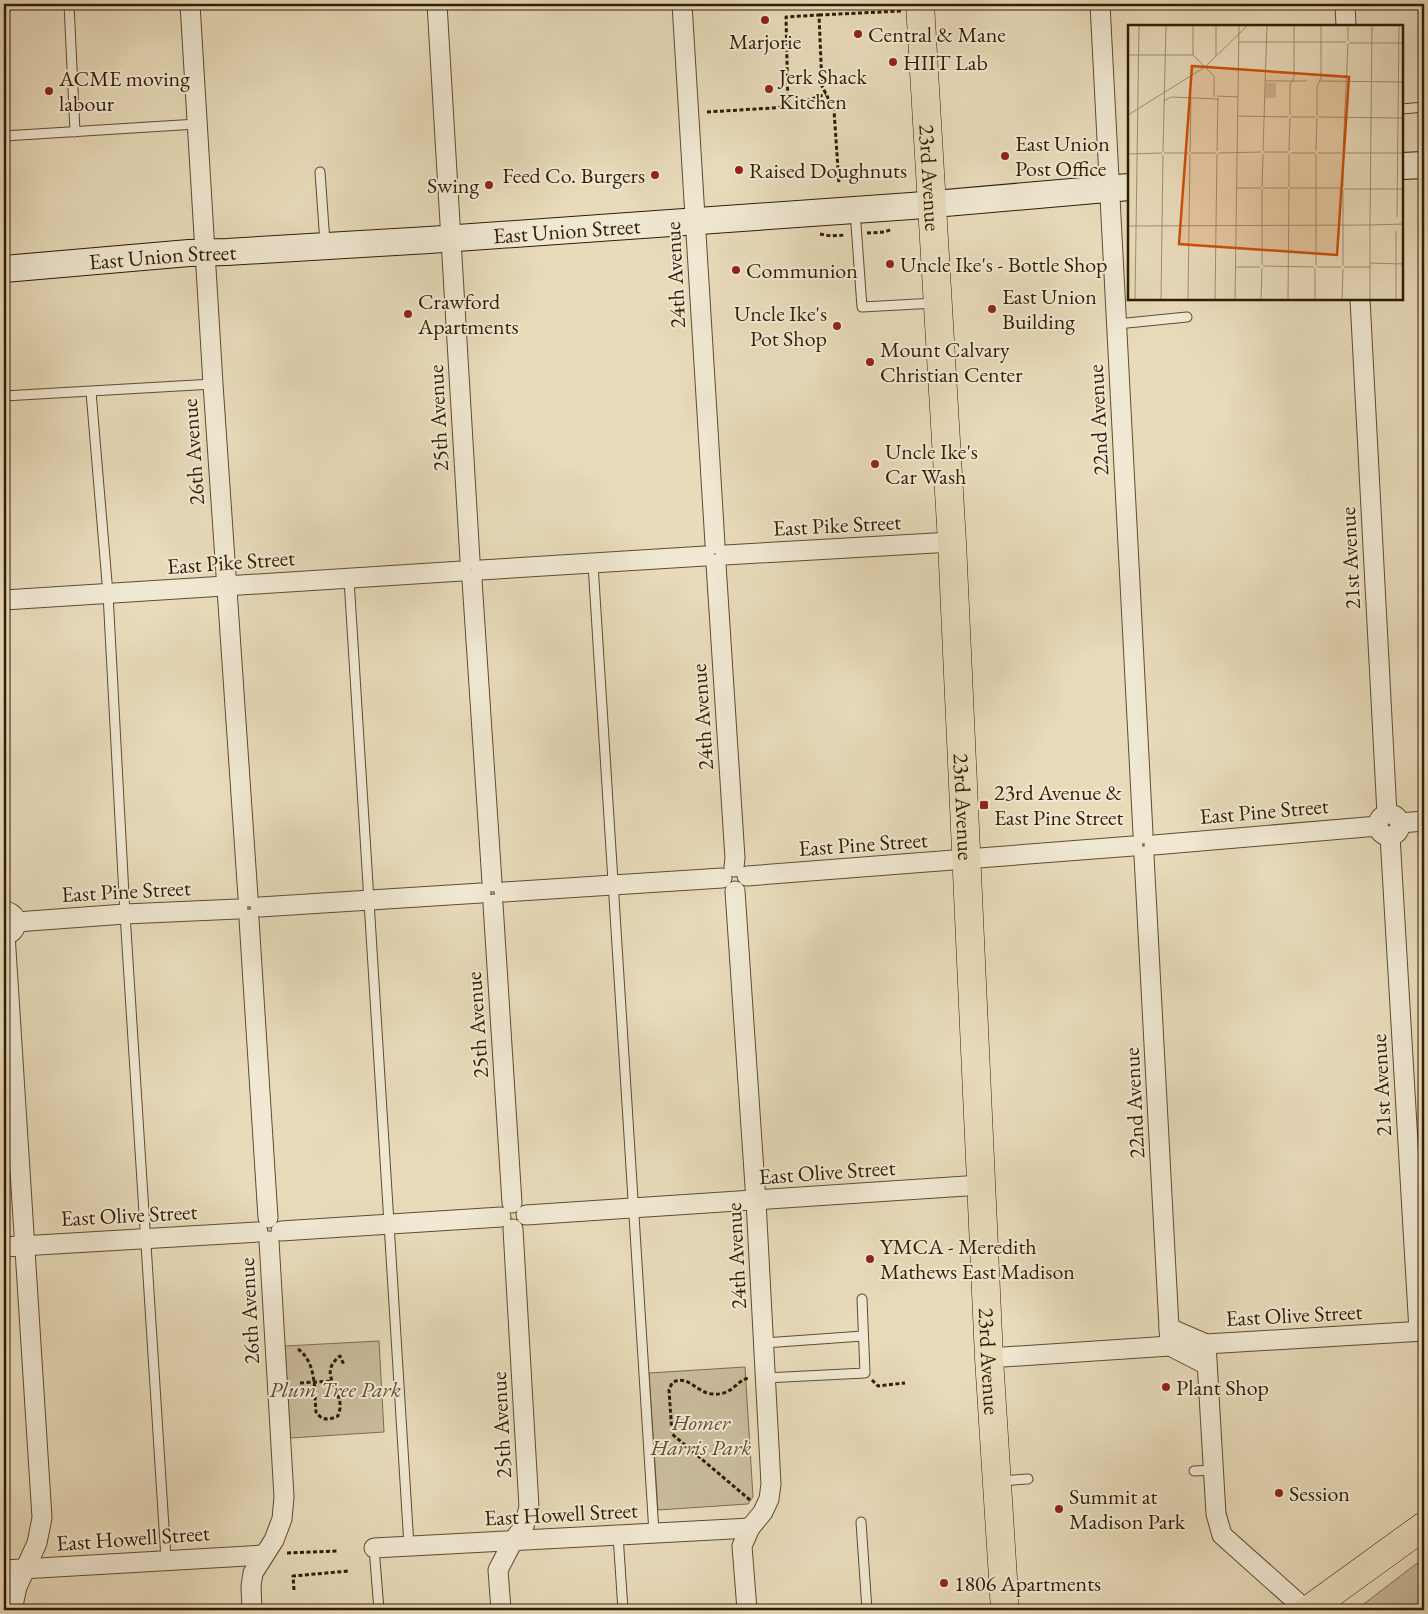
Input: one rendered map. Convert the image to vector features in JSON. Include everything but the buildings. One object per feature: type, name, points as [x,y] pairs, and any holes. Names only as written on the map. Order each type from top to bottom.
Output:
[{"type":"main road","name":"23rd Avenue","points":[[913,7],[932,204],[952,542],[989,1358],[1005,1610]]},
{"type":"main road","points":[[1403,166],[1424,164]]},
{"type":"main road","name":"East Union Street","points":[[4,269],[144,256],[451,238],[855,210],[1119,187]]},
{"type":"main road","points":[[1307,1610],[1424,1526]]},
{"type":"street","name":"26th Avenue","points":[[190,4],[226,586],[249,908],[284,1497],[282,1519],[274,1540],[253,1573],[250,1586],[252,1610]]},
{"type":"street","name":"25th Avenue","points":[[436,4],[530,1507],[524,1526],[513,1541],[498,1570],[500,1610]]},
{"type":"street","name":"24th Avenue","points":[[682,4],[715,555],[736,858],[735,878],[764,1342],[762,1378],[771,1484],[769,1499],[763,1512],[750,1528],[742,1546],[747,1610]]},
{"type":"street","name":"22nd Avenue","points":[[1100,4],[1119,187],[1117,324],[1170,1346]]},
{"type":"street","points":[[1344,4],[1346,25]]},
{"type":"street","name":"21st Avenue","points":[[1360,300],[1389,825],[1422,1331]]},
{"type":"street","name":"East Pike Street","points":[[4,600],[952,542]]},
{"type":"street","name":"East Pine Street","points":[[7,922],[735,878],[1424,821]]},
{"type":"street","points":[[4,906],[7,922],[42,1518],[37,1543],[17,1587],[12,1610]]},
{"type":"street","name":"East Olive Street","points":[[4,1247],[756,1201],[981,1185]]},
{"type":"street","name":"East Olive Street","points":[[1169,1328],[1206,1344],[1422,1331]]},
{"type":"street","points":[[1206,1344],[1216,1514],[1222,1535],[1307,1610]]},
{"type":"street","points":[[989,1358],[1170,1346],[1207,1365]]},
{"type":"street","name":"East Howell Street","points":[[374,1548],[750,1528]]},
{"type":"street","name":"East Howell Street","points":[[4,1570],[264,1554]]},
{"type":"lane","points":[[69,4],[76,132]]},
{"type":"lane","points":[[1403,109],[1424,107]]},
{"type":"lane","points":[[4,136],[197,124]]},
{"type":"lane","points":[[320,172],[325,246]]},
{"type":"lane","points":[[855,210],[862,307],[938,303]]},
{"type":"lane","points":[[1117,324],[1187,317]]},
{"type":"lane","points":[[4,396],[213,384]]},
{"type":"lane","points":[[91,392],[108,594],[125,914],[166,1560]]},
{"type":"lane","points":[[593,564],[614,885],[632,1208],[654,1533]]},
{"type":"lane","points":[[350,578],[409,1546]]},
{"type":"lane","points":[[762,1378],[865,1373],[862,1299]]},
{"type":"lane","points":[[764,1342],[864,1336]]},
{"type":"lane","points":[[1194,1471],[1214,1470]]},
{"type":"lane","points":[[997,1481],[1028,1479]]},
{"type":"lane","points":[[861,1522],[867,1610]]},
{"type":"lane","points":[[618,1535],[623,1610]]},
{"type":"lane","points":[[374,1548],[379,1610]]},
{"type":"path","points":[[788,107],[786,17],[913,7]]},
{"type":"path","points":[[819,15],[822,86],[834,110],[839,184]]},
{"type":"path","points":[[707,112],[788,107],[826,94]]},
{"type":"path","points":[[298,1348],[306,1355],[312,1368],[316,1412],[318,1416],[324,1419],[338,1416],[340,1408],[330,1372],[332,1362],[340,1356],[344,1365]]},
{"type":"path","points":[[865,1373],[878,1386],[905,1383]]},
{"type":"path","points":[[750,1500],[672,1434],[669,1390],[672,1383],[685,1380],[704,1393],[720,1394],[730,1392],[744,1379],[762,1378]]},
{"type":"path","points":[[300,1383],[332,1381]]},
{"type":"path","points":[[287,1554],[337,1551]]},
{"type":"path","points":[[294,1590],[293,1576],[350,1571]]},
{"type":"path","points":[[1259,1607],[1271,1606]]},
{"type":"green space","name":"Plum Tree Park","points":[[379,1341],[384,1432],[290,1438],[285,1346]]},
{"type":"green space","name":"Homer Harris Park","points":[[745,1367],[753,1497],[748,1504],[658,1510],[649,1373]]},
{"type":"green space","points":[[1424,1558],[1424,1610],[1356,1610]]},
{"type":"place","name":"Marjorie","points":[[765,20]]},
{"type":"place","name":"Central & Mane","points":[[858,34]]},
{"type":"place","name":"HIIT Lab","points":[[893,62]]},
{"type":"place","name":"Jerk Shack Kitchen","points":[[769,89]]},
{"type":"place","name":"ACME moving labour","points":[[49,91]]},
{"type":"place","name":"East Union Post Office","points":[[1005,156]]},
{"type":"place","name":"Raised Doughnuts","points":[[739,170]]},
{"type":"place","name":"Feed Co. Burgers","points":[[655,175]]},
{"type":"place","name":"Swing","points":[[489,185]]},
{"type":"place","name":"Uncle Ike's - Bottle Shop","points":[[890,264]]},
{"type":"place","name":"Communion","points":[[736,270]]},
{"type":"place","name":"East Union Building","points":[[992,309]]},
{"type":"place","name":"Crawford Apartments","points":[[408,314]]},
{"type":"place","name":"Uncle Ike's Pot Shop","points":[[837,326]]},
{"type":"place","name":"Mount Calvary Christian Center","points":[[870,362]]},
{"type":"place","name":"Uncle Ike's Car Wash","points":[[875,464]]},
{"type":"place","name":"23rd Avenue & East Pine Street","points":[[984,805]]},
{"type":"place","name":"YMCA - Meredith Mathews East Madison","points":[[870,1259]]},
{"type":"place","name":"Plant Shop","points":[[1166,1387]]},
{"type":"place","name":"Session","points":[[1279,1493]]},
{"type":"place","name":"Summit at Madison Park","points":[[1059,1509]]},
{"type":"place","name":"1806 Apartments","points":[[944,1583]]}]
